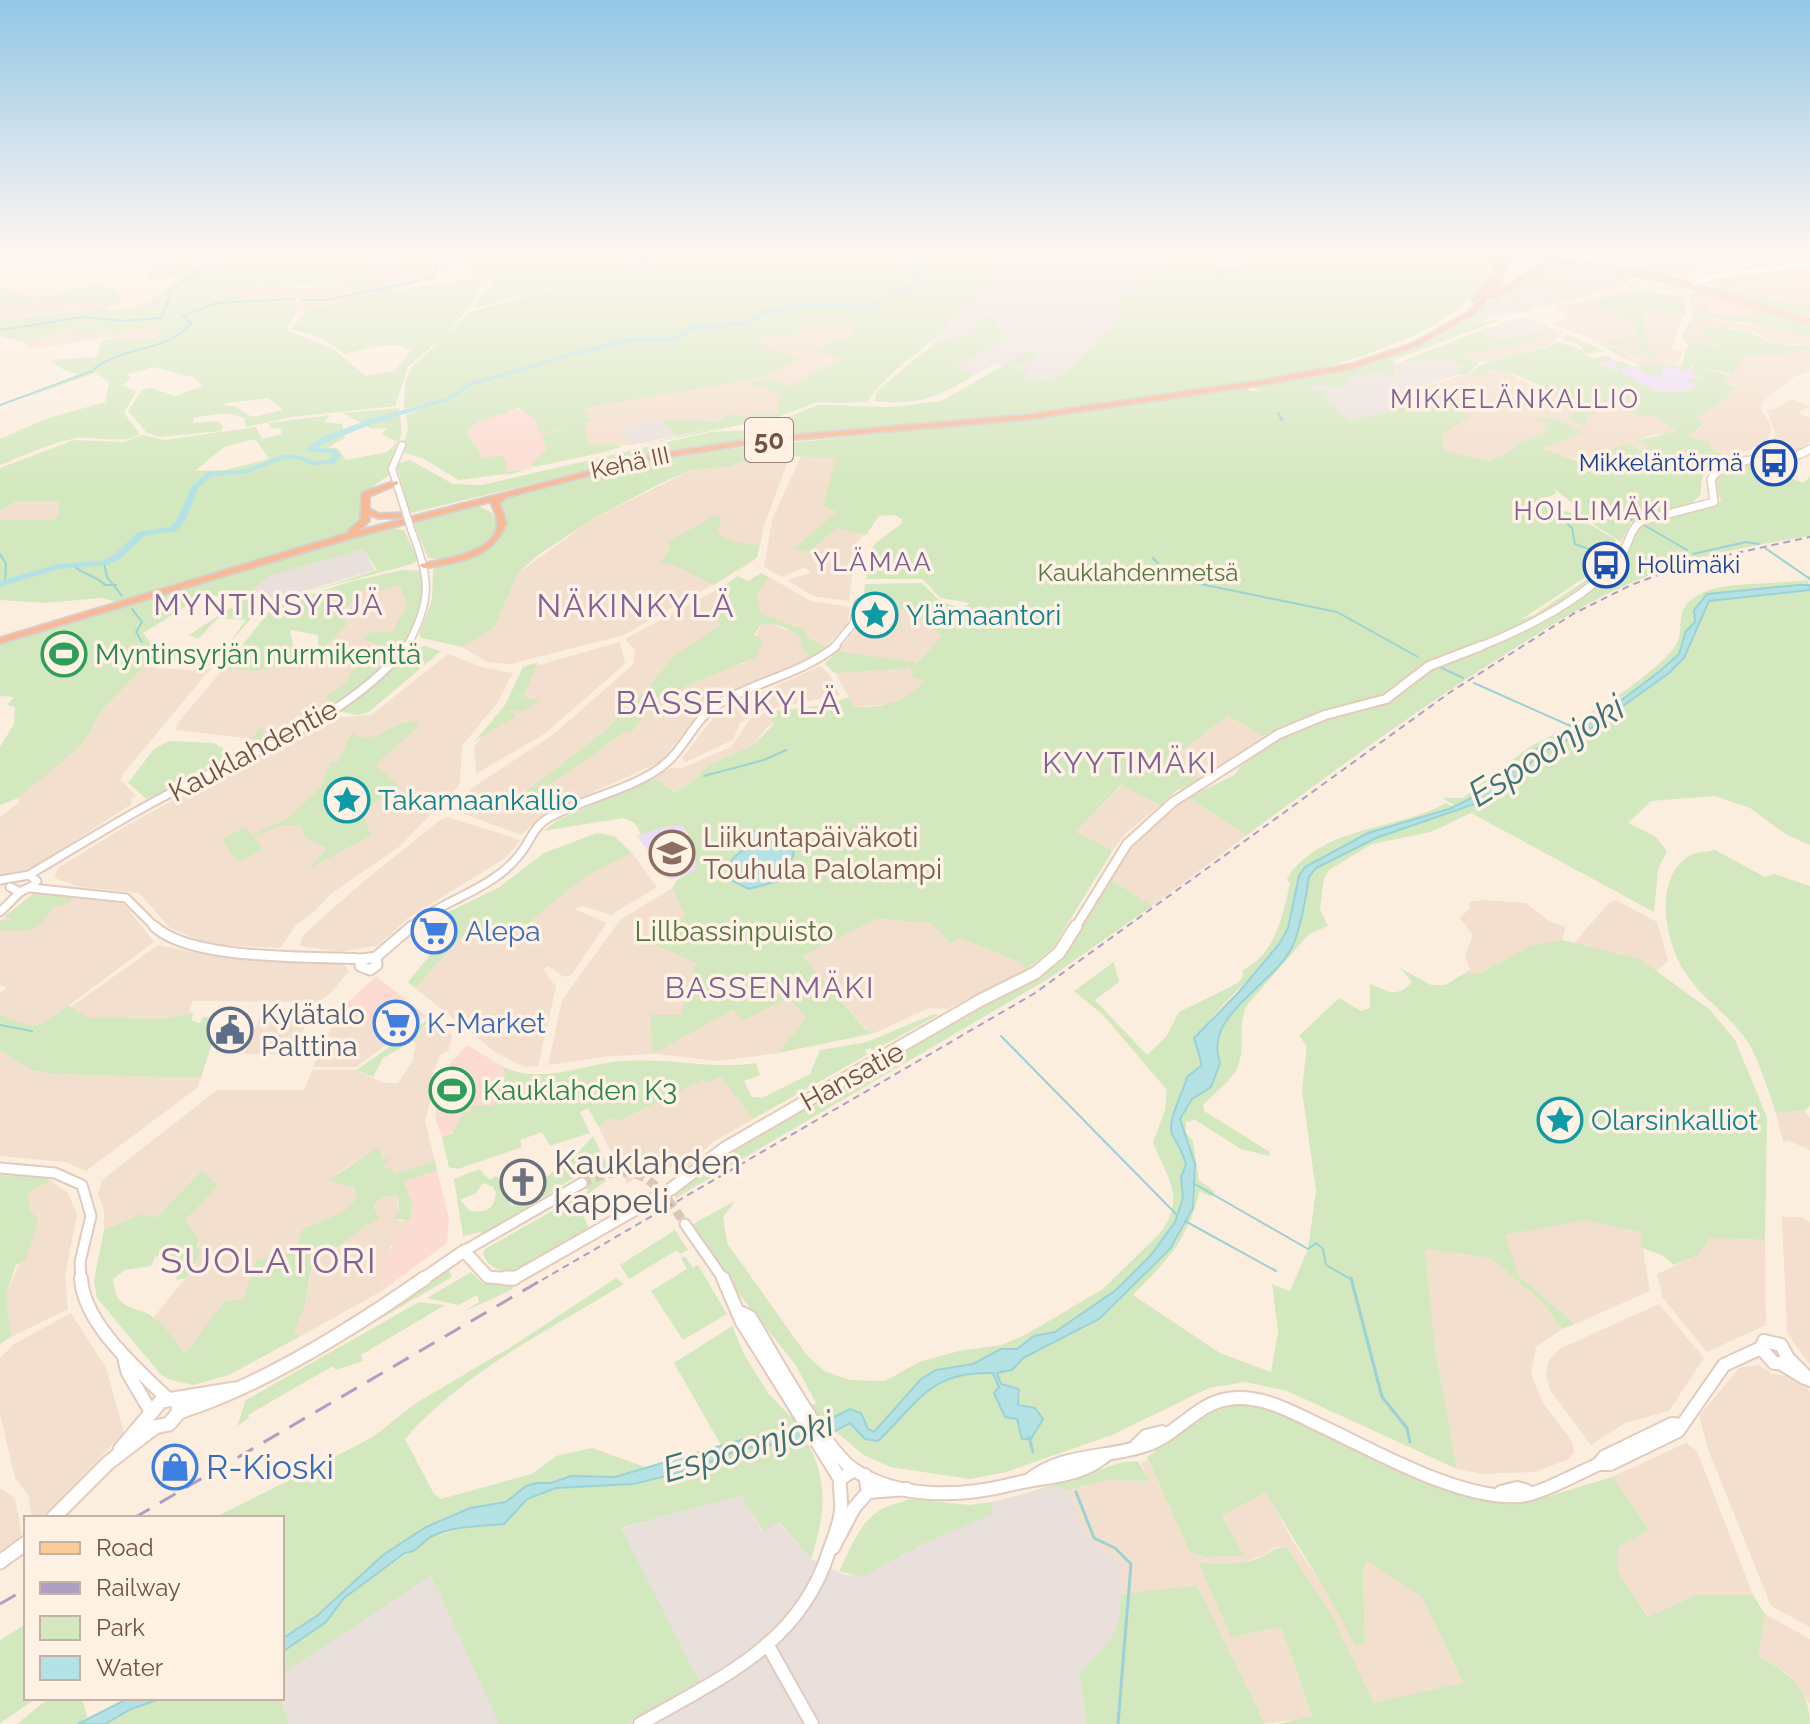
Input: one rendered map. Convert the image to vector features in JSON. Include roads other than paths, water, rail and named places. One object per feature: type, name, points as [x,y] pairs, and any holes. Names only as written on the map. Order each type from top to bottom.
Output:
[{"type":"highway","name":"Kehä III","points":[[1280,380],[1378,354],[1435,328]]},
{"type":"highway","name":"Kehä III","points":[[0,641],[332,541],[632,461],[708,448],[1002,420],[1280,380],[1333,371],[1398,352],[1448,328]]},
{"type":"highway","points":[[332,541],[359,528],[365,521],[363,500],[368,492],[396,483]]},
{"type":"highway","points":[[424,565],[484,548],[498,536],[502,523],[496,511],[497,499],[516,490]]},
{"type":"highway","points":[[365,510],[378,516],[392,517],[473,502]]},
{"type":"highway","points":[[453,507],[482,504],[496,511]]},
{"type":"main road","name":"Hansatie","points":[[464,1251],[488,1277],[506,1279],[520,1276],[671,1189],[725,1148],[979,1001],[1035,973],[1059,953],[1127,844],[1159,813],[1279,734],[1325,715],[1386,699],[1429,666],[1506,637],[1572,598],[1621,558],[1632,528],[1641,521],[1711,505],[1716,499],[1711,479],[1723,465],[1743,460],[1792,460],[1810,449]]},
{"type":"main road","points":[[55,1516],[152,1419],[175,1404],[223,1398],[392,1301],[464,1251]]},
{"type":"main road","points":[[152,1419],[169,1424],[175,1404]]},
{"type":"main road","points":[[0,1562],[24,1544]]},
{"type":"street","points":[[396,483],[392,468],[402,445]]},
{"type":"street","name":"Kauklahdentie","points":[[33,881],[64,855],[144,807],[328,712],[364,689],[396,660],[418,629],[428,595],[424,565],[396,483]]},
{"type":"street","points":[[0,882],[17,878],[64,890],[118,895],[133,901],[157,930],[202,949],[363,959],[360,966],[370,970],[377,965],[376,957],[422,917],[477,889],[501,872],[520,855],[535,828],[547,818],[658,769],[678,753],[712,708],[822,658],[855,623],[858,603]]},
{"type":"street","points":[[15,890],[17,878]]},
{"type":"street","points":[[0,910],[15,890],[33,881]]},
{"type":"street","points":[[0,882],[15,890]]},
{"type":"street","points":[[0,1168],[55,1173],[82,1185],[91,1216],[80,1262],[79,1287],[87,1307],[124,1357],[175,1404]]},
{"type":"street","points":[[464,1251],[582,1183]]},
{"type":"street","points":[[685,1224],[742,1313],[742,1322],[829,1447],[840,1479],[842,1497],[825,1563]]},
{"type":"street","points":[[1764,1353],[1764,1341],[1772,1340],[1785,1348],[1785,1361]]},
{"type":"street","points":[[829,1447],[860,1473],[912,1488],[974,1494],[1028,1481],[1039,1482],[1097,1463],[1105,1456],[1150,1444],[1162,1432],[1213,1403],[1230,1398],[1259,1400],[1275,1404],[1438,1480],[1470,1490],[1501,1492],[1512,1497],[1599,1464],[1610,1464],[1670,1436],[1715,1375],[1735,1360],[1764,1353],[1785,1361],[1810,1381]]},
{"type":"street","points":[[124,1357],[128,1373],[152,1419]]},
{"type":"street","points":[[840,1479],[860,1473]]},
{"type":"street","points":[[640,1724],[767,1644],[805,1607],[825,1563],[863,1497],[860,1473]]},
{"type":"street","points":[[842,1497],[863,1497],[912,1488]]},
{"type":"street","points":[[767,1644],[812,1724]]},
{"type":"water","name":"Espoonjoki","points":[[1810,585],[1810,590],[1709,601],[1684,658],[1669,673],[1595,726],[1541,753],[1495,797],[1376,838],[1316,868],[1309,877],[1294,943],[1273,972],[1231,1014],[1217,1045],[1220,1063],[1211,1087],[1192,1099],[1180,1119],[1195,1164],[1193,1208],[1170,1249],[1099,1319],[1023,1358],[1012,1370],[997,1373],[1001,1384],[1019,1389],[1018,1405],[1035,1408],[1043,1419],[1031,1439],[1022,1439],[1017,1419],[1005,1417],[994,1393],[999,1387],[993,1373],[971,1374],[939,1383],[878,1441],[865,1439],[850,1423],[822,1438],[740,1449],[691,1470],[633,1484],[556,1488],[527,1499],[504,1524],[458,1528],[432,1536],[344,1598],[326,1622],[284,1651],[284,1638],[318,1615],[383,1555],[426,1527],[470,1508],[506,1502],[526,1486],[551,1483],[571,1476],[615,1477],[737,1441],[816,1426],[850,1409],[861,1413],[868,1429],[874,1432],[921,1379],[936,1370],[973,1364],[1001,1349],[1017,1349],[1034,1336],[1055,1332],[1116,1290],[1151,1255],[1175,1222],[1183,1198],[1181,1177],[1186,1165],[1173,1136],[1171,1123],[1187,1077],[1202,1065],[1194,1038],[1238,993],[1280,943],[1288,928],[1299,876],[1305,867],[1368,833],[1449,809],[1484,792],[1538,748],[1606,712],[1679,654],[1686,631],[1695,622],[1694,610],[1707,594]]},
{"type":"water","points":[[738,832],[796,832],[793,857],[784,867],[789,878],[749,889],[733,881],[729,868],[733,858],[747,847],[746,840]]},
{"type":"water","points":[[125,1700],[157,1700],[131,1709],[105,1724],[78,1724]]},
{"type":"waterway","points":[[0,330],[10,328]]},
{"type":"waterway","points":[[94,369],[118,356],[170,339],[185,328]]},
{"type":"waterway","points":[[0,584],[58,567],[104,563],[117,557],[141,534],[173,529],[181,521],[196,486],[210,474],[245,472],[283,457],[298,457],[312,463],[331,462],[337,456],[333,451],[309,450],[323,440],[370,422],[448,399],[471,384],[631,340],[674,339],[693,328]]},
{"type":"waterway","points":[[0,405],[92,371]]},
{"type":"waterway","points":[[1278,413],[1282,420]]},
{"type":"waterway","points":[[1589,502],[1632,520]]},
{"type":"waterway","points":[[1561,518],[1572,528],[1575,544],[1611,557]]},
{"type":"waterway","points":[[1642,524],[1687,550]]},
{"type":"waterway","points":[[1693,554],[1746,542],[1759,544]]},
{"type":"waterway","points":[[1765,548],[1810,579]]},
{"type":"waterway","points":[[0,554],[6,564],[5,583]]},
{"type":"waterway","points":[[1153,558],[1166,573],[1181,580],[1337,612],[1418,657]]},
{"type":"waterway","points":[[104,563],[107,577],[113,585]]},
{"type":"waterway","points":[[74,566],[105,585],[113,585]]},
{"type":"waterway","points":[[113,585],[122,596]]},
{"type":"waterway","points":[[132,609],[142,622],[136,632],[142,642]]},
{"type":"waterway","points":[[148,648],[161,655]]},
{"type":"waterway","points":[[1440,667],[1463,678]]},
{"type":"waterway","name":"Espoonjoki","points":[[1474,683],[1575,728]]},
{"type":"waterway","points":[[704,776],[764,760],[786,750]]},
{"type":"waterway","points":[[0,1025],[32,1031]]},
{"type":"waterway","points":[[1001,1036],[1177,1215]]},
{"type":"waterway","points":[[1193,1183],[1308,1249],[1316,1243],[1323,1249],[1326,1265],[1351,1280]]},
{"type":"waterway","points":[[1185,1221],[1276,1271]]},
{"type":"waterway","points":[[1351,1280],[1382,1397],[1407,1428],[1410,1442]]},
{"type":"waterway","points":[[1029,1437],[1033,1452]]},
{"type":"waterway","points":[[1076,1492],[1094,1538],[1115,1548],[1131,1564],[1118,1724]]},
{"type":"tunnel","points":[[582,1183],[617,1172],[643,1177],[664,1195],[685,1224]]},
{"type":"railway","points":[[542,1280],[1035,993],[1449,693],[1573,614],[1631,585],[1690,563],[1810,537]]},
{"type":"railway","points":[[137,1516],[545,1278]]},
{"type":"railway","points":[[0,1604],[24,1590]]},
{"type":"place","name":"Mikkeläntörmä","points":[[1774,463]]},
{"type":"place","name":"Hollimäki","points":[[1606,565]]},
{"type":"place","name":"Ylämaantori","points":[[875,615]]},
{"type":"place","name":"Myntinsyrjän nurmikenttä","points":[[64,654]]},
{"type":"place","name":"Takamaankallio","points":[[347,800]]},
{"type":"place","name":"Liikuntapäiväkoti Touhula Palolampi","points":[[672,853]]},
{"type":"place","name":"Alepa","points":[[434,931]]},
{"type":"place","name":"K-Market","points":[[396,1023]]},
{"type":"place","name":"Kylätalo Palttina","points":[[230,1030]]},
{"type":"place","name":"Kauklahden K3","points":[[452,1090]]},
{"type":"place","name":"Olarsinkalliot","points":[[1560,1120]]},
{"type":"place","name":"Kauklahden kappeli","points":[[523,1182]]},
{"type":"place","name":"R-Kioski","points":[[175,1467]]},
{"type":"district","name":"MIKKELÄNKALLIO","points":[[1515,399]]},
{"type":"district","name":"HOLLIMÄKI","points":[[1592,511]]},
{"type":"district","name":"YLÄMAA","points":[[873,562]]},
{"type":"district","name":"MYNTINSYRJÄ","points":[[269,605]]},
{"type":"district","name":"NÄKINKYLÄ","points":[[636,606]]},
{"type":"district","name":"BASSENKYLÄ","points":[[729,703]]},
{"type":"district","name":"KYYTIMÄKI","points":[[1130,763]]},
{"type":"district","name":"BASSENMÄKI","points":[[770,988]]},
{"type":"district","name":"SUOLATORI","points":[[269,1260]]},
{"type":"park label","name":"Kauklahdenmetsä","points":[[1138,573]]},
{"type":"park label","name":"Lillbassinpuisto","points":[[734,931]]}]
